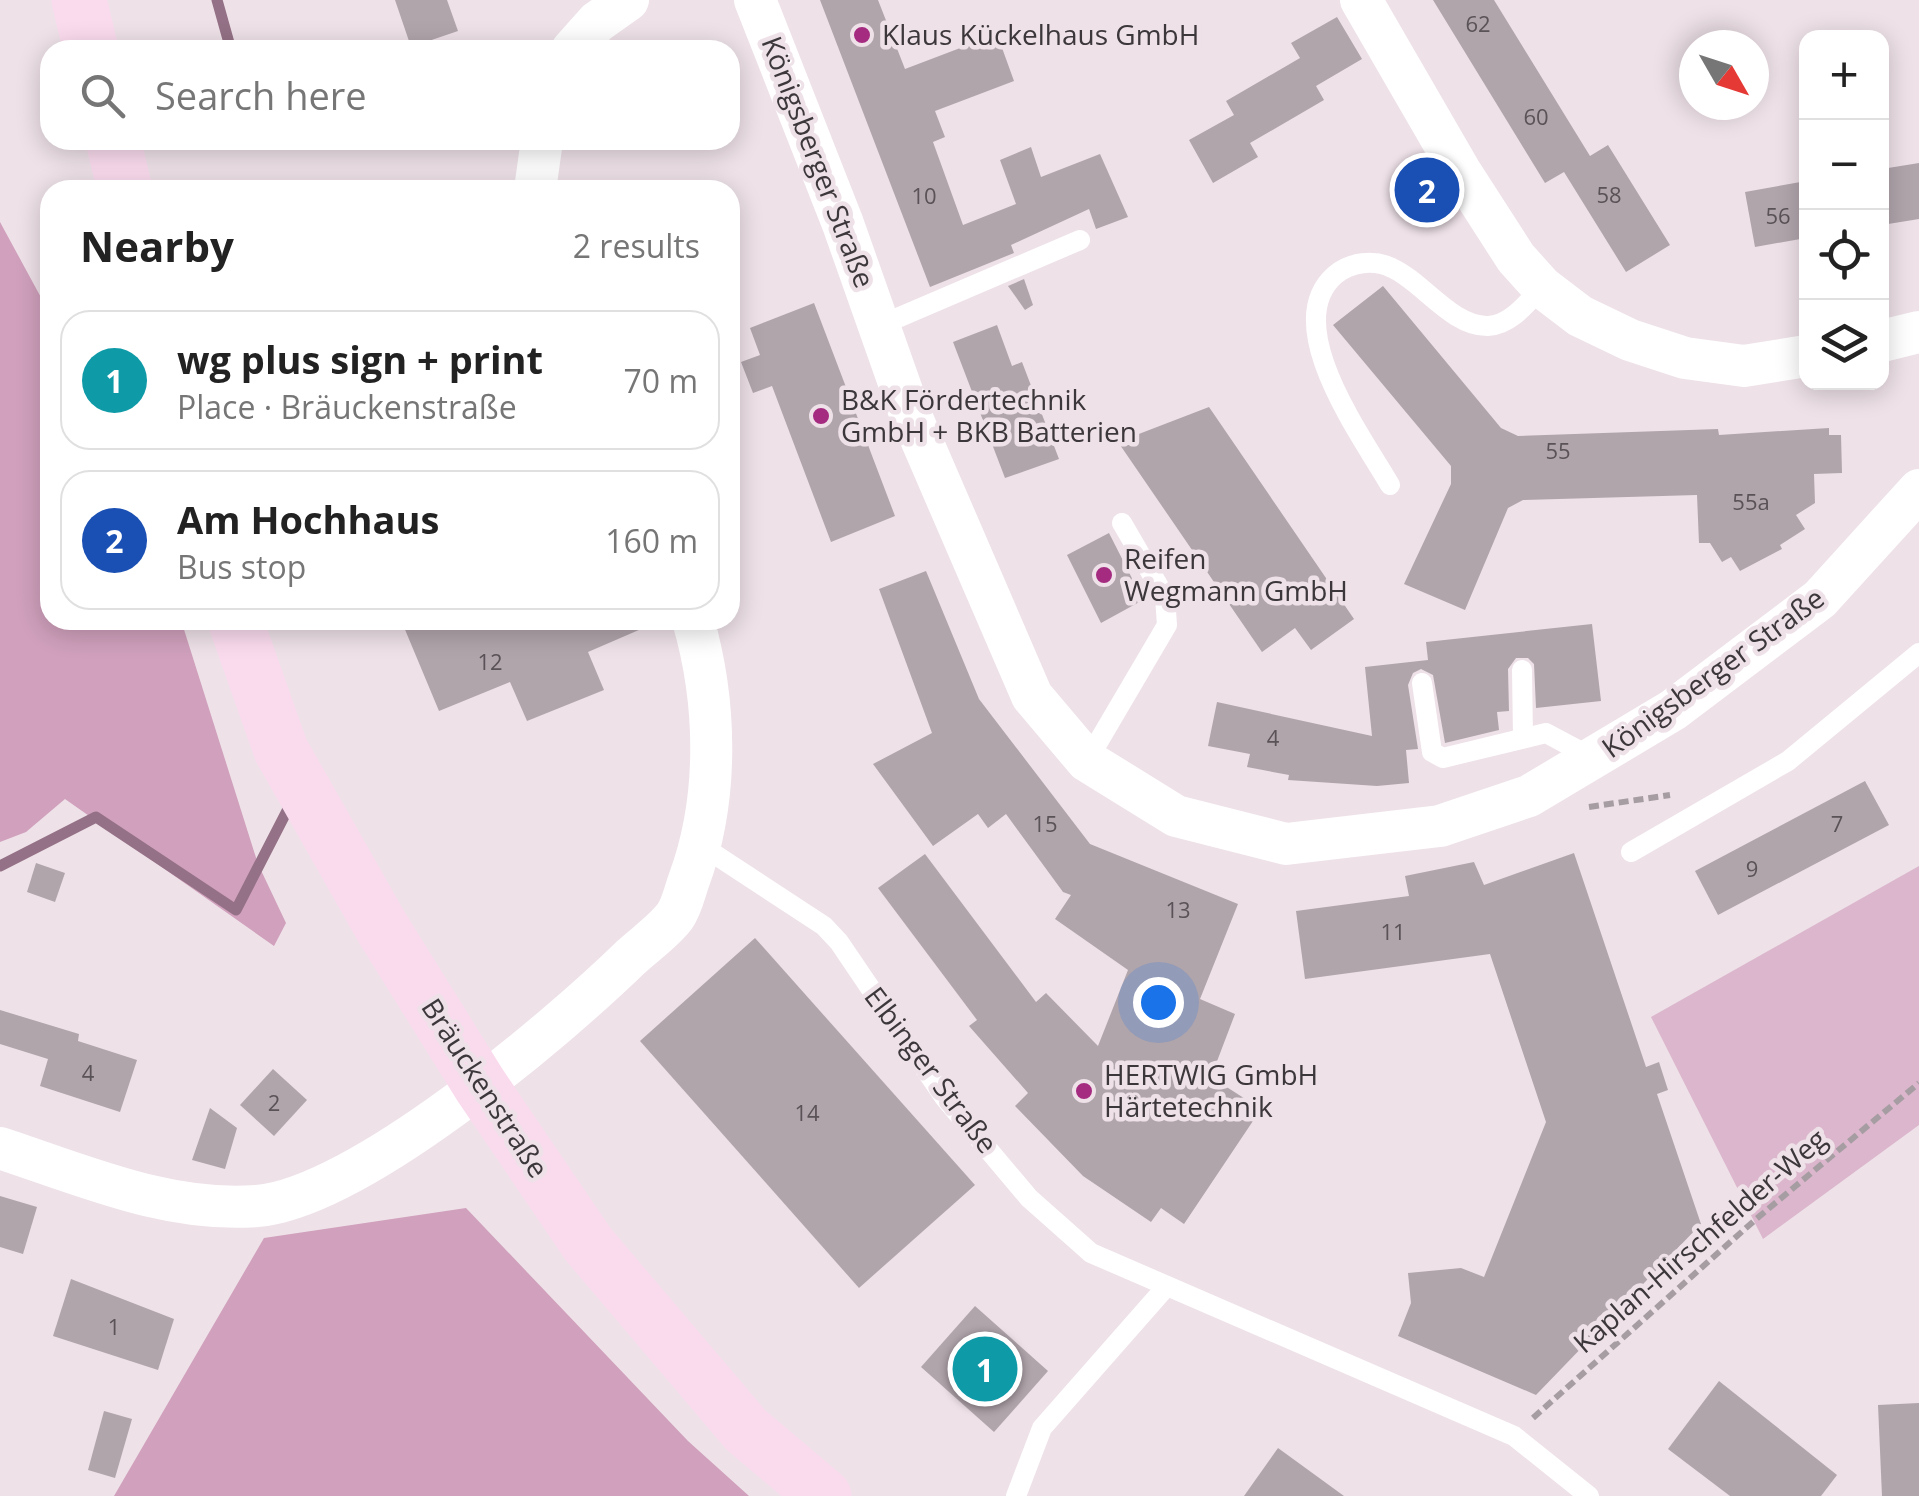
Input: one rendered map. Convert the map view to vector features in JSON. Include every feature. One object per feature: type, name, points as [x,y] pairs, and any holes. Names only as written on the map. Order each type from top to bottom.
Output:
[{"type":"main road","points":[[79,0],[89,40]]},
{"type":"main road","points":[[115,150],[122,180]]},
{"type":"main road","name":"Bräuckenstraße","points":[[239,630],[281,750],[381,926],[480,1085],[588,1244],[746,1430],[824,1496]]},
{"type":"street","points":[[581,40],[596,22],[628,0]]},
{"type":"street","name":"Königsberger Straße","points":[[754,0],[880,325],[909,411],[1032,696],[1087,761],[1176,816],[1286,844],[1440,826],[1529,796],[1672,710],[1820,599],[1919,490]]},
{"type":"street","points":[[1362,0],[1460,171],[1516,258],[1542,287],[1580,316],[1630,340],[1685,358],[1744,366],[1799,357]]},
{"type":"street","points":[[537,180],[541,150]]},
{"type":"street","points":[[1889,339],[1919,332]]},
{"type":"street","points":[[0,1148],[153,1197],[259,1206],[298,1197],[353,1168],[480,1085],[574,1012],[677,914],[702,846],[712,711],[695,630]]},
{"type":"lane","name":"Königsberger Straße","points":[[880,325],[1080,240]]},
{"type":"lane","points":[[1390,485],[1314,339],[1312,310],[1327,282],[1344,268],[1362,263],[1388,266],[1415,281],[1468,323],[1491,326],[1515,316],[1542,287]]},
{"type":"lane","points":[[1087,761],[1167,625],[1165,597],[1122,523]]},
{"type":"lane","points":[[1632,852],[1788,761],[1919,653]]},
{"type":"lane","points":[[1522,670],[1523,737]]},
{"type":"lane","points":[[1422,683],[1432,752],[1444,758],[1494,749],[1546,733],[1595,759]]},
{"type":"lane","name":"Elbinger Straße","points":[[702,846],[824,926],[839,942],[944,1097],[1029,1198],[1092,1252],[1166,1288],[1514,1436],[1589,1496]]},
{"type":"lane","points":[[1016,1496],[1042,1428],[1166,1288]]},
{"type":"path","points":[[1529,796],[1583,808],[1746,788]]},
{"type":"path","name":"Kaplan-Hirschfelder-Weg","points":[[1514,1436],[1755,1220],[1919,1084]]},
{"type":"shaded area","points":[[0,222],[40,296],[40,630],[184,630],[258,864],[286,923],[274,946],[65,799],[26,832],[0,842]]},
{"type":"shaded area","points":[[1919,866],[1919,1125],[1763,1239],[1651,1017]]},
{"type":"shaded area","points":[[466,1208],[688,1441],[749,1496],[114,1496],[264,1238]]},
{"type":"building","points":[[395,0],[447,0],[458,31],[432,40],[409,40]]},
{"type":"building","points":[[820,0],[878,0],[905,69],[997,34],[1014,81],[935,111],[945,137],[933,142],[963,225],[1016,204],[1000,160],[1031,147],[1041,177],[1100,154],[1128,217],[1096,229],[1089,209],[1011,245],[1014,253],[930,287]]},
{"type":"building","points":[[1433,0],[1494,0],[1590,156],[1608,145],[1670,245],[1626,272],[1564,172],[1545,183]]},
{"type":"building","points":[[1337,17],[1362,59],[1316,86],[1324,100],[1250,143],[1258,157],[1213,183],[1189,140],[1234,115],[1226,101],[1300,58],[1291,43]]},
{"type":"building","points":[[1919,163],[1919,219],[1889,224],[1889,168]]},
{"type":"building","points":[[1799,182],[1799,239],[1755,247],[1745,192]]},
{"type":"building","points":[[1024,279],[1033,305],[1025,310],[1008,286]]},
{"type":"building","points":[[1383,286],[1501,428],[1518,436],[1718,429],[1719,435],[1829,428],[1829,435],[1841,435],[1842,473],[1814,474],[1815,503],[1796,515],[1805,529],[1780,545],[1782,549],[1740,571],[1731,557],[1722,562],[1710,543],[1699,543],[1697,495],[1523,500],[1508,508],[1465,610],[1404,584],[1451,484],[1451,466],[1333,325]]},
{"type":"building","name":"B&K Fördertechnik GmbH + BKB Batterien","points":[[814,303],[895,516],[831,542],[772,386],[753,393],[741,362],[760,355],[750,328]]},
{"type":"building","points":[[997,325],[1012,366],[1022,362],[1059,459],[1005,478],[953,342]]},
{"type":"building","points":[[1209,407],[1354,619],[1311,650],[1295,628],[1262,652],[1118,442]]},
{"type":"building","name":"Reifen Wegmann GmbH","points":[[1109,533],[1143,600],[1101,623],[1067,555]]},
{"type":"building","points":[[926,571],[979,699],[1090,844],[1238,904],[1200,999],[1235,1014],[1211,1077],[1261,1109],[1184,1224],[1161,1208],[1151,1222],[1083,1176],[1015,1106],[1028,1093],[969,1026],[977,1020],[878,888],[925,854],[1036,1002],[1046,993],[1098,1046],[1128,970],[1055,919],[1071,895],[1063,892],[1006,814],[988,828],[978,814],[933,846],[873,764],[932,733],[879,589]]},
{"type":"building","points":[[1592,624],[1601,701],[1536,708],[1534,664],[1528,658],[1516,658],[1508,669],[1509,711],[1497,712],[1499,730],[1445,743],[1433,675],[1421,669],[1413,673],[1408,685],[1418,749],[1406,750],[1409,783],[1377,786],[1288,780],[1289,775],[1247,767],[1250,754],[1208,746],[1217,702],[1372,736],[1365,667],[1428,660],[1426,642]]},
{"type":"building","points":[[405,630],[639,630],[588,652],[604,690],[527,721],[510,682],[439,711]]},
{"type":"building","points":[[1865,781],[1889,825],[1718,915],[1695,871]]},
{"type":"building","points":[[1574,853],[1646,1067],[1659,1062],[1668,1090],[1657,1094],[1701,1224],[1536,1395],[1398,1336],[1411,1303],[1408,1273],[1461,1268],[1484,1277],[1546,1122],[1490,954],[1305,979],[1296,911],[1409,896],[1405,876],[1474,862],[1484,885]]},
{"type":"building","points":[[36,863],[65,873],[55,902],[27,892]]},
{"type":"building","points":[[755,938],[975,1185],[859,1288],[640,1041]]},
{"type":"building","points":[[0,1010],[79,1034],[78,1041],[137,1060],[120,1112],[40,1086],[48,1059],[0,1044]]},
{"type":"building","points":[[273,1069],[307,1100],[274,1136],[240,1105]]},
{"type":"building","points":[[210,1108],[237,1128],[225,1169],[192,1160]]},
{"type":"building","points":[[0,1196],[37,1207],[23,1254],[0,1247]]},
{"type":"building","points":[[71,1279],[174,1319],[158,1370],[53,1336]]},
{"type":"building","points":[[975,1306],[1048,1371],[994,1432],[921,1367]]},
{"type":"building","points":[[1719,1381],[1837,1475],[1821,1496],[1730,1496],[1668,1449]]},
{"type":"building","points":[[1919,1403],[1919,1496],[1882,1496],[1878,1405]]},
{"type":"building","points":[[104,1411],[132,1419],[115,1478],[88,1470]]},
{"type":"building","points":[[1278,1448],[1344,1496],[1244,1496]]},
{"type":"waterway","points":[[217,0],[228,40]]},
{"type":"waterway","points":[[0,866],[96,817],[236,910],[290,805]]},
{"type":"place","name":"Klaus Kückelhaus GmbH","points":[[862,35]]},
{"type":"place","name":"Am Hochhaus","points":[[1427,190]]},
{"type":"place","name":"B&K Fördertechnik GmbH + BKB Batterien","points":[[821,416]]},
{"type":"place","name":"Reifen Wegmann GmbH","points":[[1104,575]]},
{"type":"place","name":"HERTWIG GmbH Härtetechnik","points":[[1084,1091]]},
{"type":"place","name":"wg plus sign + print","points":[[985,1369]]}]
